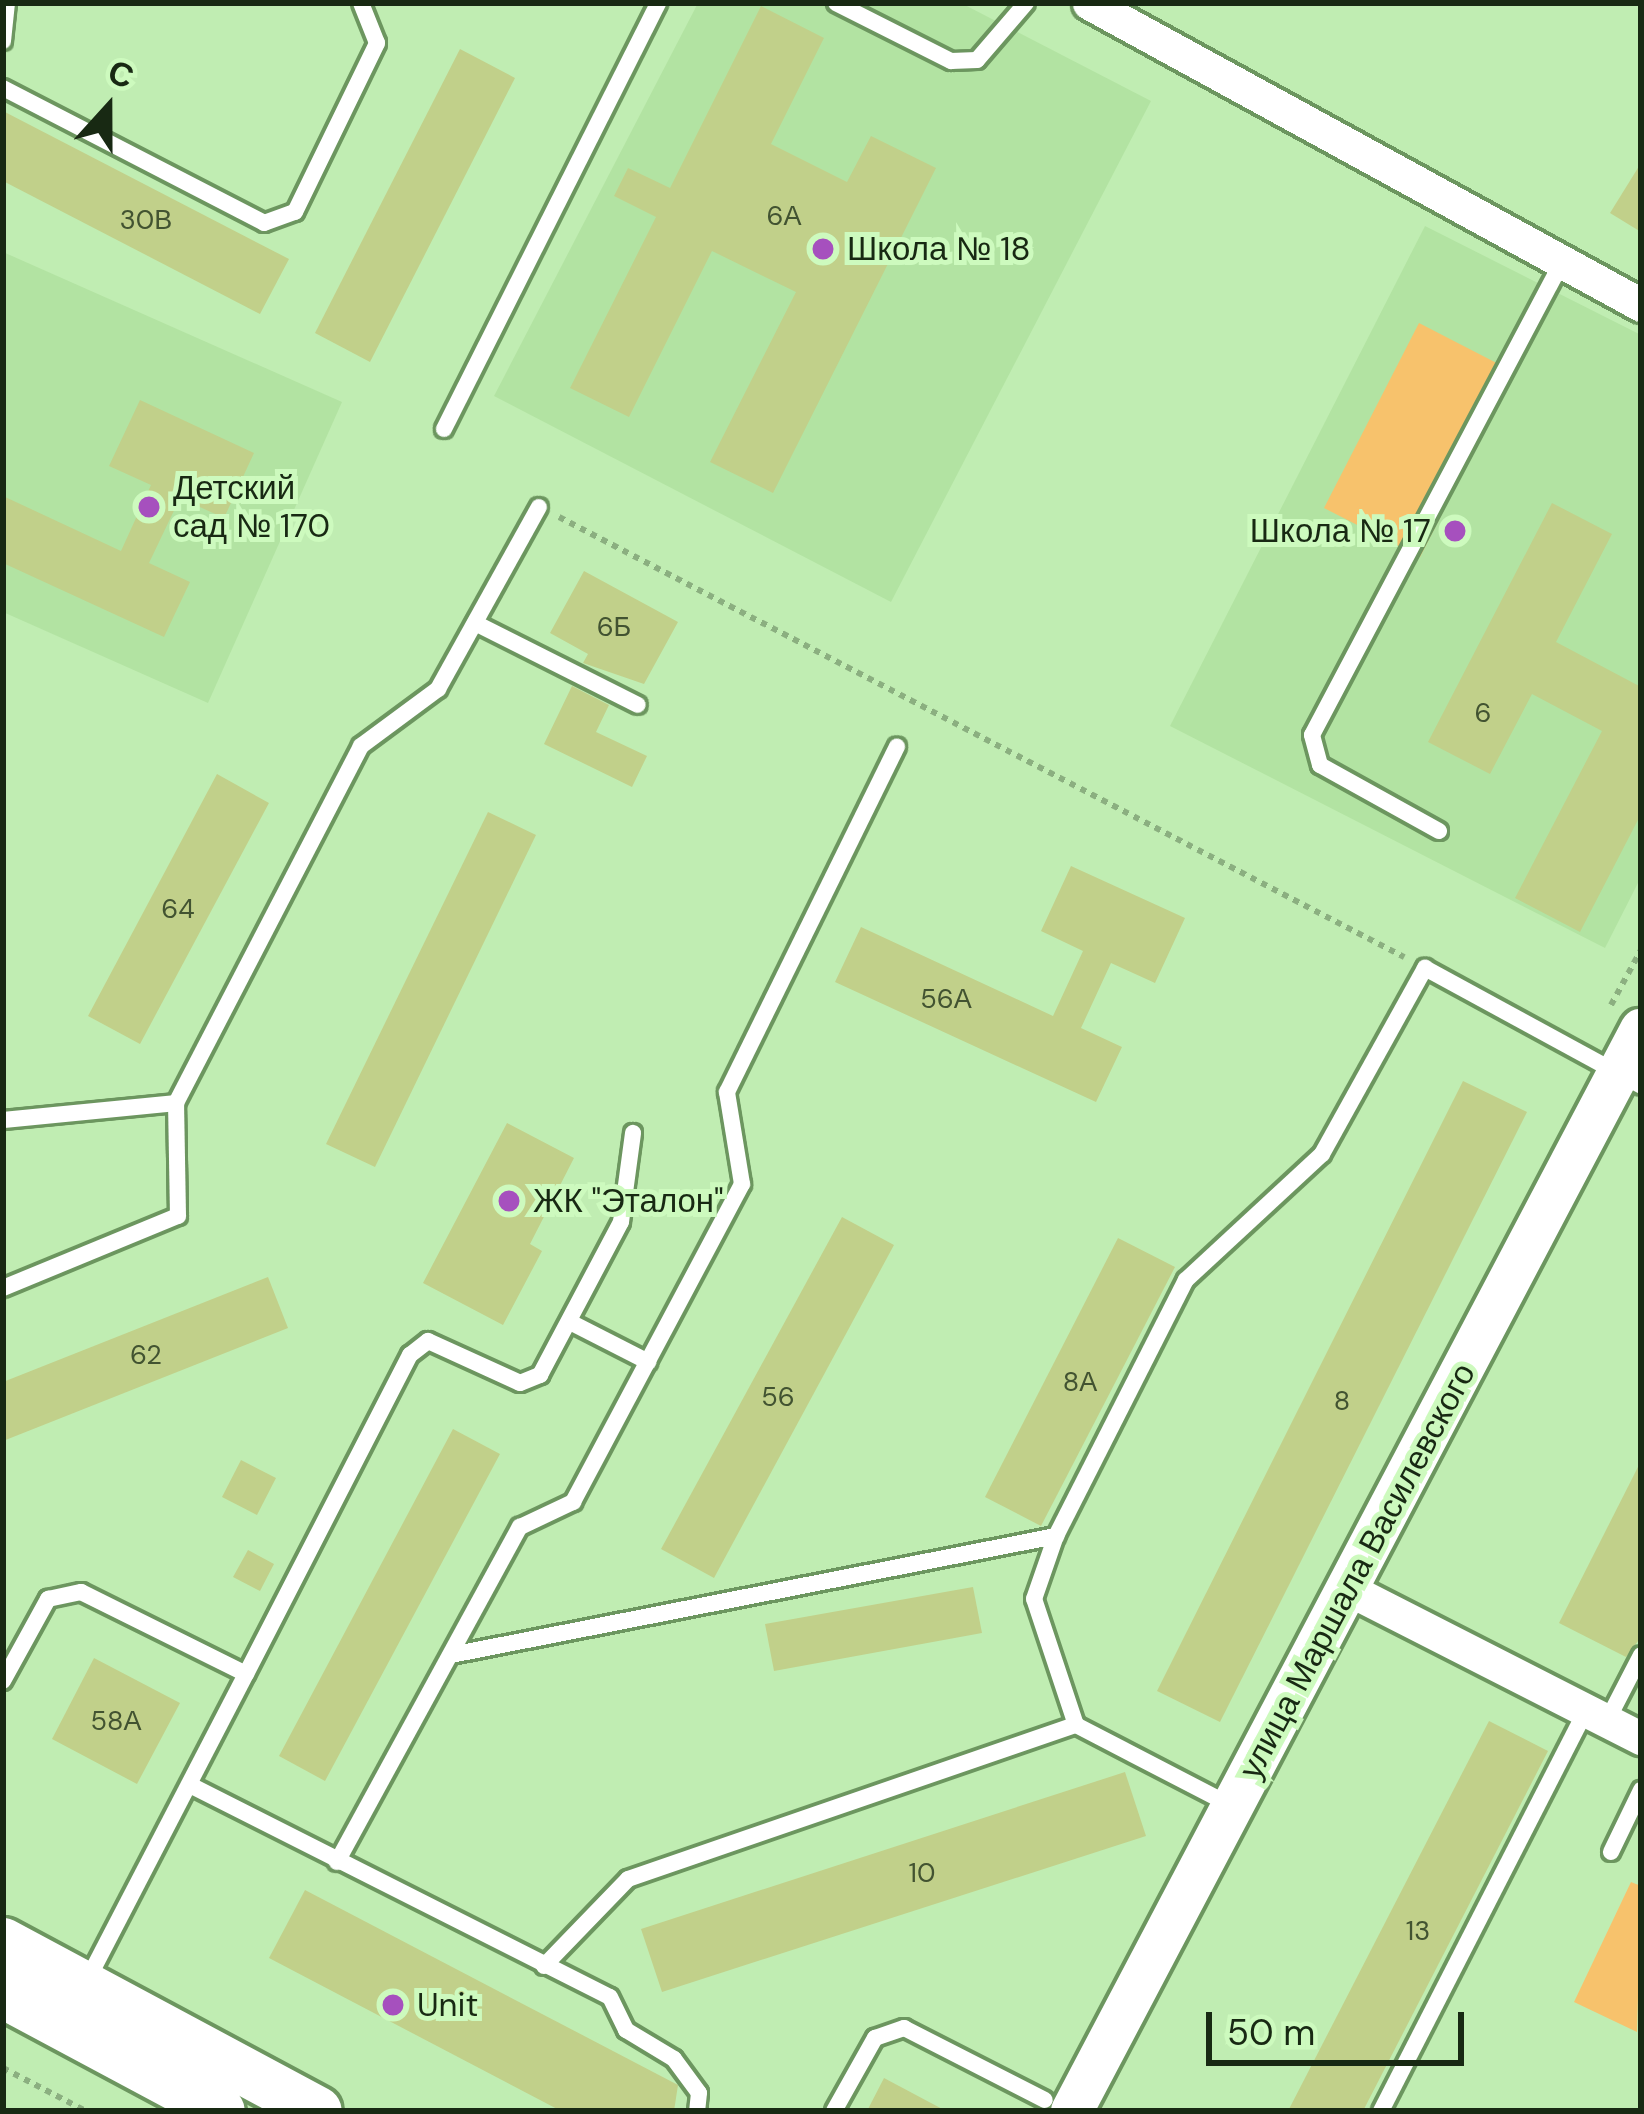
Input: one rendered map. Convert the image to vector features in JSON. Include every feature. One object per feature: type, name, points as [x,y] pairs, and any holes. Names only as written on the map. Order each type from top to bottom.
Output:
[{"type":"main road","points":[[3,1942],[318,2111]]},
{"type":"main road","points":[[3,1994],[221,2111]]},
{"type":"street","points":[[1089,3],[1641,305]]},
{"type":"street","name":"улица Маршала Василевского","points":[[1059,2106],[1232,1806],[1630,1080],[1641,1030]]},
{"type":"street","points":[[1348,1588],[1641,1738]]},
{"type":"lane","points":[[3,41],[7,3]]},
{"type":"lane","points":[[3,88],[264,223],[295,212],[377,43],[361,3]]},
{"type":"lane","points":[[444,429],[658,3]]},
{"type":"lane","points":[[836,3],[951,62],[977,60],[1026,3]]},
{"type":"lane","points":[[1439,831],[1320,765],[1312,735],[1562,262]]},
{"type":"lane","points":[[3,1288],[178,1216],[176,1102],[361,746],[438,689],[539,507]]},
{"type":"lane","points":[[475,623],[638,705]]},
{"type":"lane","points":[[337,1862],[520,1527],[573,1502],[742,1184],[727,1092],[897,747]]},
{"type":"lane","points":[[1232,1806],[1076,1724],[1034,1599],[1056,1536],[1186,1280],[1322,1154],[1425,968],[1630,1080]]},
{"type":"lane","points":[[3,1120],[176,1102]]},
{"type":"lane","points":[[85,1985],[410,1355],[428,1341],[520,1383],[540,1375],[621,1222],[633,1132]]},
{"type":"lane","points":[[570,1322],[648,1362]]},
{"type":"lane","points":[[452,1654],[1056,1536]]},
{"type":"lane","points":[[3,1681],[48,1599],[81,1592],[246,1674]]},
{"type":"lane","points":[[1381,2111],[1597,1716],[1641,1655]]},
{"type":"lane","points":[[544,1966],[628,1879],[1076,1724]]},
{"type":"lane","points":[[190,1785],[610,1997],[626,2030],[674,2059],[699,2093],[697,2111]]},
{"type":"lane","points":[[1611,1852],[1641,1790]]},
{"type":"lane","points":[[834,2111],[875,2038],[904,2028],[1059,2106]]},
{"type":"path","points":[[539,507],[1425,968]]},
{"type":"path","points":[[3,2068],[86,2111]]},
{"type":"shaded area","name":"Школа № 18","points":[[698,3],[961,3],[1151,101],[891,602],[494,396]]},
{"type":"shaded area","name":"Школа № 17","points":[[1425,226],[1641,335],[1641,877],[1605,948],[1170,726]]},
{"type":"shaded area","name":"Детский сад № 170","points":[[3,252],[342,402],[208,703],[3,612]]},
{"type":"shaded area","points":[[1419,323],[1514,372],[1420,557],[1324,508]]},
{"type":"shaded area","points":[[1631,1882],[1641,1886],[1637,2032],[1574,2002]]},
{"type":"building","points":[[761,6],[824,38],[771,144],[847,182],[871,136],[936,168],[773,493],[710,462],[796,292],[712,251],[629,417],[570,388],[656,217],[614,196],[628,168],[670,188]]},
{"type":"building","points":[[460,49],[515,78],[370,362],[315,333]]},
{"type":"building","points":[[3,111],[289,259],[260,314],[3,181]]},
{"type":"building","points":[[1641,163],[1641,232],[1610,213]]},
{"type":"building","points":[[140,400],[254,453],[224,518],[180,498],[149,563],[190,582],[164,637],[3,563],[3,496],[121,551],[151,485],[109,466]]},
{"type":"building","points":[[1552,503],[1612,534],[1556,642],[1641,687],[1641,814],[1580,932],[1515,898],[1602,731],[1532,694],[1490,774],[1428,742]]},
{"type":"building","points":[[584,571],[678,622],[644,684],[583,663],[588,654],[550,633]]},
{"type":"building","points":[[572,686],[609,705],[596,732],[647,756],[632,787],[544,744]]},
{"type":"building","points":[[217,774],[269,803],[140,1044],[88,1016]]},
{"type":"building","points":[[488,812],[536,835],[375,1167],[326,1144]]},
{"type":"building","points":[[1071,866],[1185,918],[1155,983],[1111,963],[1081,1028],[1122,1047],[1096,1102],[835,982],[861,927],[1053,1016],[1083,951],[1041,931]]},
{"type":"building","points":[[1463,1081],[1527,1112],[1220,1722],[1157,1691]]},
{"type":"building","name":"ЖК \"Эталон\"","points":[[507,1123],[574,1158],[530,1244],[542,1251],[503,1325],[423,1283]]},
{"type":"building","points":[[842,1217],[894,1245],[714,1578],[661,1549]]},
{"type":"building","points":[[1118,1238],[1175,1267],[1041,1526],[985,1497]]},
{"type":"building","points":[[268,1277],[288,1328],[3,1441],[3,1382]]},
{"type":"building","points":[[453,1429],[500,1454],[325,1781],[279,1756]]},
{"type":"building","points":[[241,1460],[276,1478],[257,1515],[222,1497]]},
{"type":"building","points":[[1641,1461],[1641,1637],[1626,1657],[1559,1623]]},
{"type":"building","points":[[248,1550],[274,1564],[260,1591],[233,1577]]},
{"type":"building","points":[[973,1587],[982,1633],[774,1671],[765,1624]]},
{"type":"building","points":[[94,1658],[180,1703],[137,1784],[52,1739]]},
{"type":"building","points":[[1489,1721],[1548,1751],[1363,2111],[1288,2111]]},
{"type":"building","points":[[1125,1772],[1146,1836],[662,1992],[641,1929]]},
{"type":"building","points":[[305,1890],[678,2085],[674,2111],[561,2111],[269,1958]]},
{"type":"building","points":[[884,2078],[946,2111],[867,2111]]},
{"type":"place","name":"Школа № 18","points":[[823,249]]},
{"type":"place","name":"Детский сад № 170","points":[[149,507]]},
{"type":"place","name":"Школа № 17","points":[[1455,531]]},
{"type":"place","name":"ЖК \"Эталон\"","points":[[509,1201]]},
{"type":"place","name":"Unit","points":[[393,2005]]}]
